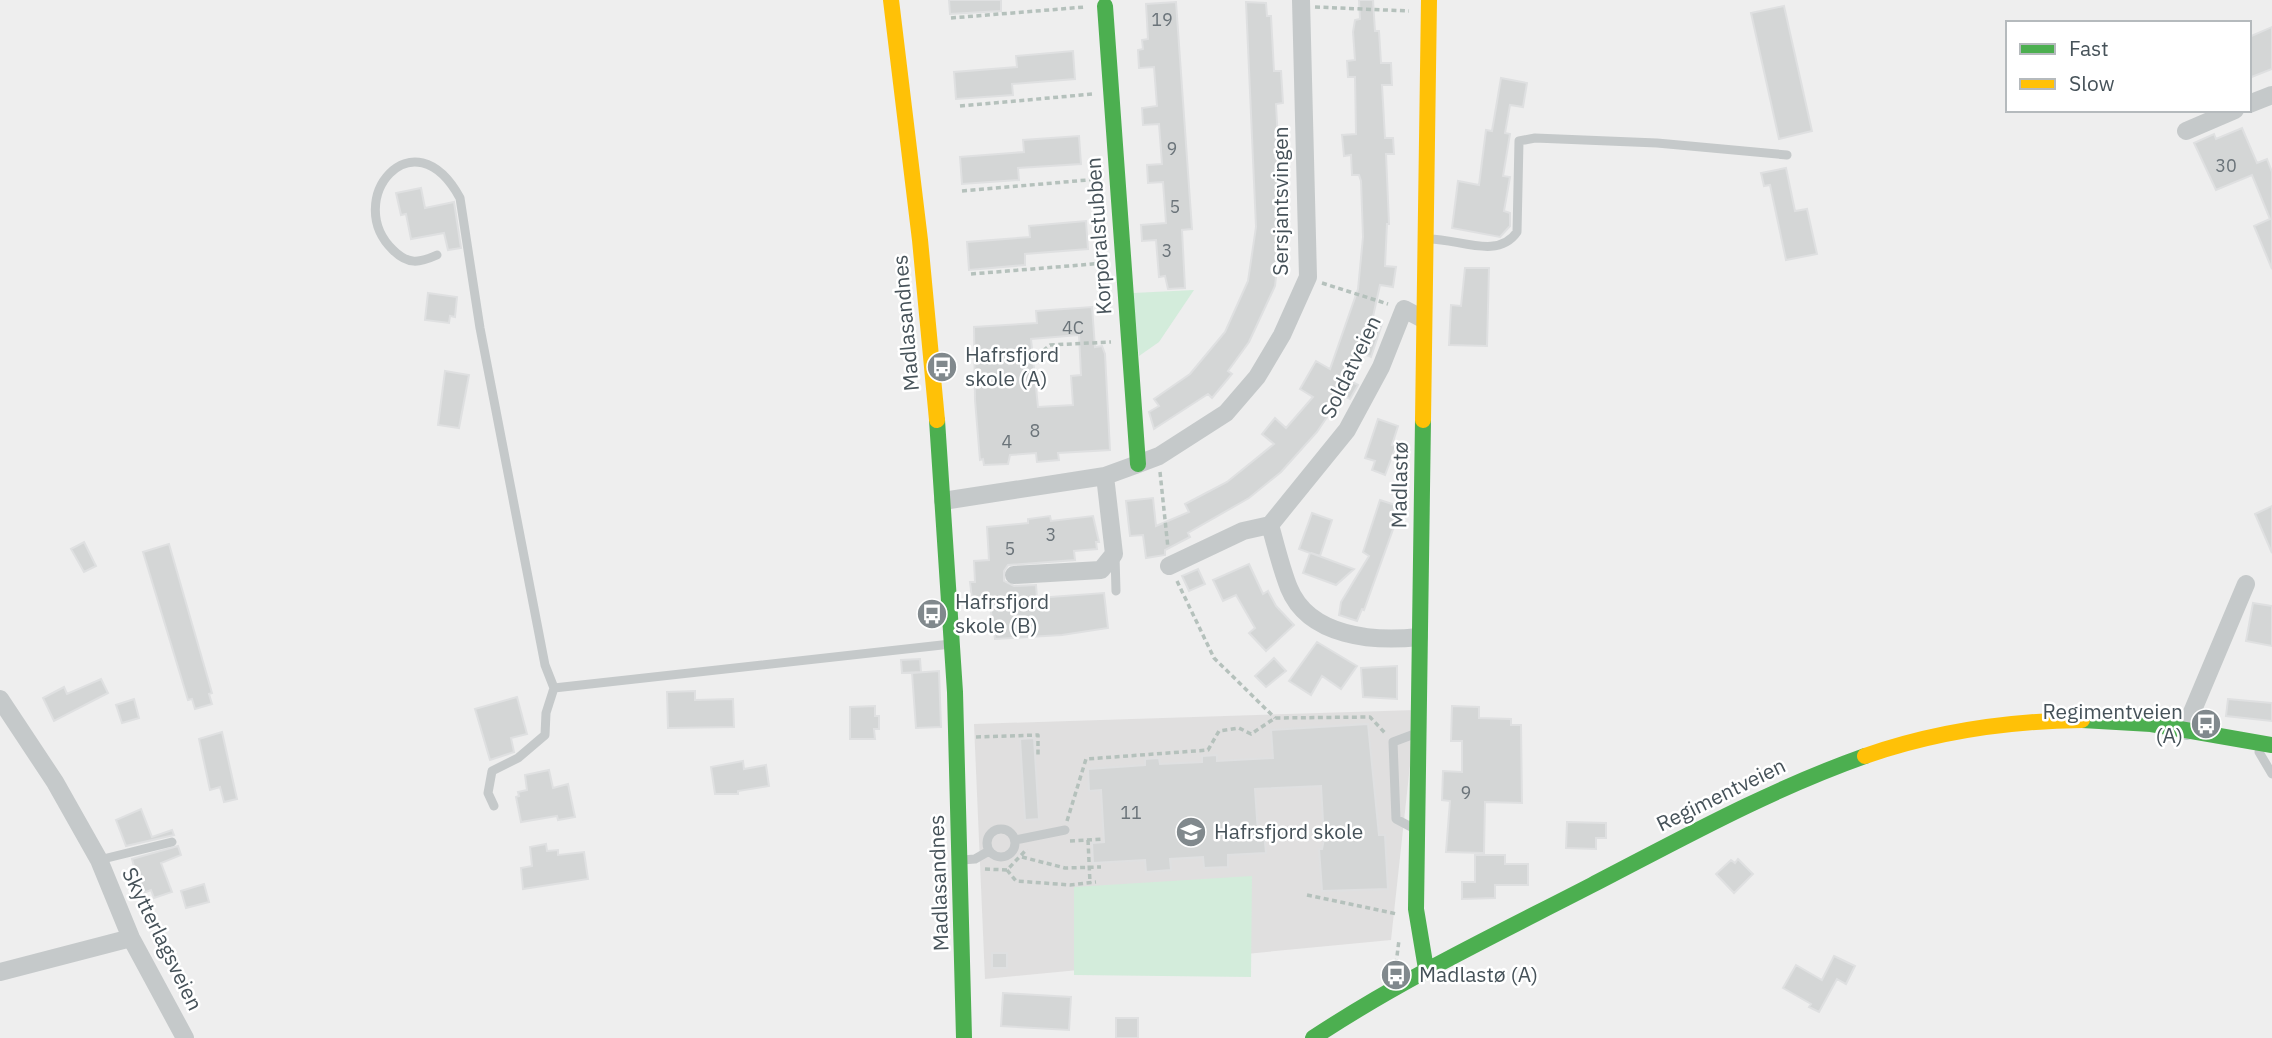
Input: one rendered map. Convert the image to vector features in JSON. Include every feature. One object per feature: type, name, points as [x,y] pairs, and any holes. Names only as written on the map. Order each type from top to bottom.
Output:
[{"type":"street","name":"Madlasandnes","points":[[891,0],[914,168],[943,501],[952,644],[964,1038]]},
{"type":"street","name":"Sersjantsvingen","points":[[943,501],[1105,476],[1159,456],[1226,413],[1257,377],[1282,335],[1308,277],[1301,4]]},
{"type":"street","name":"Korporalstubben","points":[[1105,6],[1138,464]]},
{"type":"street","name":"Madlastø","points":[[1426,969],[1416,909],[1429,6]]},
{"type":"street","points":[[2251,103],[2272,95]]},
{"type":"street","points":[[2186,131],[2230,112]]},
{"type":"street","name":"Soldatveien","points":[[1270,525],[1347,430],[1381,367],[1404,309],[1423,319]]},
{"type":"street","points":[[1014,575],[1101,570],[1114,554],[1105,476]]},
{"type":"street","points":[[1169,566],[1243,531],[1270,525],[1289,589],[1301,609],[1325,625],[1366,639],[1419,637]]},
{"type":"street","points":[[2188,731],[2190,717],[2246,584]]},
{"type":"street","name":"Skytterlagsveien","points":[[0,699],[55,782],[99,860],[131,938],[186,1038]]},
{"type":"street","name":"Regimentveien","points":[[1313,1038],[1426,969],[1731,814],[1872,754],[1983,729],[2078,720],[2148,724],[2266,744]]},
{"type":"street","points":[[0,972],[131,938]]},
{"type":"lane","points":[[1424,239],[1444,237],[1497,248],[1509,244],[1517,232],[1520,141],[1535,138],[1657,143],[1787,155]]},
{"type":"lane","points":[[437,255],[419,263],[403,260],[386,243],[375,217],[376,199],[385,178],[401,164],[415,160],[425,162],[453,185],[465,217],[473,280],[545,665],[554,688],[546,713],[545,735],[518,758],[492,771],[488,793],[494,806]]},
{"type":"lane","points":[[1114,554],[1116,591]]},
{"type":"lane","points":[[554,688],[952,644]]},
{"type":"lane","points":[[1418,831],[1396,819],[1393,743],[1419,732]]},
{"type":"lane","points":[[2266,744],[2259,752],[2272,774]]},
{"type":"lane","points":[[1001,828],[1010,832],[1015,840],[1014,850],[1007,857],[996,857],[989,851],[987,841],[992,832],[1001,828]]},
{"type":"lane","points":[[1015,840],[1065,830]]},
{"type":"lane","name":"Skytterlagsveien","points":[[99,860],[172,842]]},
{"type":"lane","points":[[960,860],[975,859],[989,851]]},
{"type":"path","points":[[1301,4],[1429,6]]},
{"type":"path","points":[[951,18],[1105,6]]},
{"type":"path","points":[[960,106],[1111,93]]},
{"type":"path","points":[[962,191],[1117,178]]},
{"type":"path","points":[[971,274],[1123,262]]},
{"type":"path","points":[[1308,277],[1404,309]]},
{"type":"path","points":[[978,361],[1034,358],[1051,345],[1129,341]]},
{"type":"path","points":[[1159,456],[1169,566],[1214,658],[1275,718]]},
{"type":"path","points":[[1065,830],[1086,758],[1208,750],[1219,731],[1239,728],[1251,734],[1275,718],[1370,717],[1393,743]]},
{"type":"path","points":[[968,737],[1038,735],[1038,755]]},
{"type":"path","points":[[1064,841],[1103,839]]},
{"type":"path","points":[[1088,840],[1090,883]]},
{"type":"path","points":[[1007,870],[1022,857],[1028,845]]},
{"type":"path","points":[[1022,857],[1065,867],[1101,867]]},
{"type":"path","points":[[981,872],[986,868],[1007,870],[1016,881],[1070,885],[1096,882]]},
{"type":"path","points":[[1307,895],[1397,914]]},
{"type":"shaded area","name":"Hafrsfjord skole","points":[[1416,710],[1391,940],[985,979],[974,724]]},
{"type":"green space","points":[[1194,290],[1159,342],[1139,356],[1133,293]]},
{"type":"green space","points":[[1252,876],[1251,977],[1074,975],[1074,887]]},
{"type":"building","points":[[949,0],[1001,0],[1001,11],[950,14]]},
{"type":"building","points":[[1359,0],[1373,0],[1381,63],[1391,63],[1392,85],[1382,85],[1385,138],[1393,138],[1394,154],[1386,154],[1389,224],[1385,266],[1396,267],[1393,287],[1380,285],[1372,321],[1382,324],[1371,357],[1359,352],[1347,379],[1358,385],[1350,399],[1342,395],[1317,432],[1281,472],[1249,498],[1188,533],[1190,537],[1165,550],[1165,555],[1146,558],[1143,535],[1130,536],[1126,501],[1153,498],[1156,526],[1189,512],[1185,504],[1227,482],[1274,444],[1262,434],[1275,418],[1286,428],[1313,397],[1300,389],[1316,361],[1330,369],[1358,289],[1363,237],[1361,181],[1359,175],[1352,175],[1351,155],[1344,156],[1342,135],[1356,134],[1355,77],[1348,77],[1347,61],[1355,60],[1353,32],[1355,20],[1360,19]]},
{"type":"building","points":[[1176,2],[1192,229],[1182,230],[1185,288],[1168,289],[1165,276],[1159,277],[1156,240],[1142,241],[1141,225],[1166,223],[1163,182],[1148,183],[1147,165],[1162,164],[1159,124],[1143,125],[1142,108],[1157,106],[1154,67],[1139,68],[1138,50],[1143,49],[1142,40],[1148,39],[1146,4]]},
{"type":"building","points":[[1246,2],[1266,3],[1267,16],[1271,16],[1274,71],[1281,71],[1283,103],[1276,104],[1282,214],[1278,215],[1277,242],[1280,242],[1275,286],[1249,342],[1228,371],[1232,374],[1212,398],[1208,394],[1154,429],[1149,412],[1159,406],[1154,399],[1190,374],[1225,332],[1248,281],[1256,227]]},
{"type":"building","points":[[1784,6],[1812,131],[1779,139],[1751,13]]},
{"type":"building","points":[[2272,27],[2272,69],[2251,77],[2251,36]]},
{"type":"building","points":[[1073,51],[1075,79],[1012,84],[1013,95],[956,99],[954,72],[1017,67],[1016,56]]},
{"type":"building","points":[[1501,78],[1527,83],[1523,107],[1510,105],[1505,133],[1510,134],[1503,176],[1510,177],[1504,211],[1510,213],[1510,226],[1500,237],[1452,228],[1458,181],[1479,185],[1486,130],[1492,131]]},
{"type":"building","points":[[2242,128],[2257,163],[2267,159],[2272,172],[2272,269],[2254,226],[2270,219],[2252,175],[2216,190],[2194,143],[2214,134],[2216,139]]},
{"type":"building","points":[[1079,136],[1081,164],[1018,168],[1019,180],[962,184],[960,157],[1024,152],[1023,140]]},
{"type":"building","points":[[1786,168],[1795,211],[1807,209],[1817,254],[1786,260],[1770,185],[1764,186],[1761,173]]},
{"type":"building","points":[[421,188],[425,208],[454,202],[461,248],[448,250],[444,233],[411,239],[406,214],[401,215],[396,193]]},
{"type":"building","points":[[1086,221],[1088,249],[1025,254],[1025,265],[969,270],[967,242],[1030,237],[1029,226]]},
{"type":"building","points":[[1465,268],[1489,268],[1487,346],[1449,345],[1451,305],[1461,306]]},
{"type":"building","points":[[428,293],[457,297],[455,317],[450,316],[449,323],[425,320]]},
{"type":"building","points":[[1092,307],[1095,347],[1102,346],[1105,354],[1110,450],[1058,453],[1059,460],[1037,462],[1036,453],[1010,455],[1008,464],[984,465],[983,459],[980,460],[975,400],[974,327],[1037,323],[1036,311]],"holes":[[[1079,335],[1081,375],[1071,376],[1073,405],[1038,407],[1031,339]]]},
{"type":"building","points":[[445,371],[469,375],[459,428],[438,425]]},
{"type":"building","points":[[1378,419],[1398,426],[1392,445],[1396,446],[1385,475],[1372,470],[1375,461],[1365,458]]},
{"type":"building","points":[[1380,500],[1401,507],[1364,610],[1362,609],[1357,621],[1339,615],[1341,602],[1369,556],[1363,552]]},
{"type":"building","points":[[2272,506],[2272,553],[2255,514]]},
{"type":"building","points":[[1312,513],[1332,520],[1320,556],[1311,553],[1354,569],[1336,585],[1303,573],[1310,553],[1299,549]]},
{"type":"building","points":[[1050,516],[1051,521],[1093,516],[1099,542],[1096,542],[1097,549],[1074,551],[1075,560],[1008,565],[1004,571],[1004,581],[1014,586],[1036,585],[1037,598],[1104,593],[1108,628],[1062,635],[995,639],[990,605],[973,607],[970,582],[975,582],[974,561],[989,560],[987,527],[1028,523],[1028,519]]},
{"type":"building","points":[[84,542],[96,566],[84,572],[71,549]]},
{"type":"building","points":[[169,544],[212,693],[209,694],[212,704],[195,709],[192,699],[188,700],[143,552]]},
{"type":"building","points":[[1249,564],[1263,594],[1268,591],[1276,606],[1294,625],[1266,651],[1249,633],[1255,628],[1236,595],[1223,601],[1213,580]]},
{"type":"building","points":[[1198,569],[1205,584],[1189,591],[1182,576]]},
{"type":"building","points":[[2253,603],[2272,606],[2272,646],[2246,641]]},
{"type":"building","points":[[1317,642],[1357,666],[1341,689],[1322,676],[1311,695],[1289,681]]},
{"type":"building","points":[[1274,658],[1286,671],[1266,687],[1255,676]]},
{"type":"building","points":[[920,659],[921,672],[902,673],[901,660]]},
{"type":"building","points":[[1397,666],[1397,699],[1363,697],[1361,668]]},
{"type":"building","points":[[939,671],[941,727],[916,728],[912,673]]},
{"type":"building","points":[[101,679],[108,693],[54,721],[43,698],[64,687],[67,694]]},
{"type":"building","points":[[695,691],[695,700],[733,699],[734,727],[668,728],[667,692]]},
{"type":"building","points":[[517,697],[527,734],[511,738],[514,752],[490,760],[475,709]]},
{"type":"building","points":[[134,699],[139,718],[122,723],[116,705]]},
{"type":"building","points":[[2228,699],[2272,703],[2272,721],[2226,716]]},
{"type":"building","points":[[875,706],[875,716],[879,716],[879,729],[874,729],[875,739],[850,739],[850,707]]},
{"type":"building","points":[[1452,706],[1479,707],[1479,718],[1511,719],[1511,725],[1521,725],[1522,803],[1485,802],[1484,853],[1446,852],[1450,801],[1442,800],[1443,771],[1462,772],[1462,741],[1451,741]]},
{"type":"building","points":[[1368,724],[1379,835],[1385,835],[1388,889],[1322,891],[1319,849],[1322,849],[1324,839],[1321,786],[1255,789],[1258,833],[1264,832],[1266,853],[1228,855],[1228,867],[1204,868],[1203,857],[1170,859],[1171,870],[1146,872],[1145,860],[1093,863],[1092,843],[1104,842],[1101,790],[1089,791],[1088,769],[1145,765],[1145,759],[1159,758],[1160,764],[1202,762],[1202,756],[1217,755],[1217,761],[1273,758],[1271,730]]},
{"type":"building","points":[[222,732],[237,799],[224,802],[220,787],[210,790],[199,739]]},
{"type":"building","points":[[1034,738],[1039,819],[1025,820],[1020,739]]},
{"type":"building","points":[[743,761],[744,769],[766,765],[769,786],[738,791],[738,794],[715,794],[711,767]]},
{"type":"building","points":[[549,770],[553,788],[568,784],[575,817],[558,820],[557,816],[521,822],[516,797],[519,796],[518,792],[527,790],[525,775]]},
{"type":"building","points":[[141,809],[152,837],[172,830],[174,835],[126,846],[116,820]]},
{"type":"building","points":[[1567,822],[1606,823],[1606,838],[1596,838],[1596,849],[1566,848]]},
{"type":"building","points":[[546,844],[547,851],[558,850],[558,855],[584,852],[588,879],[523,889],[521,868],[532,866],[530,847]]},
{"type":"building","points":[[178,846],[181,855],[161,863],[172,892],[154,898],[151,890],[141,894],[132,859]]},
{"type":"building","points":[[1475,855],[1505,855],[1505,864],[1528,864],[1528,885],[1495,885],[1495,898],[1462,899],[1462,882],[1475,882]]},
{"type":"building","points":[[1738,859],[1753,874],[1734,893],[1716,874],[1731,860],[1735,863]]},
{"type":"building","points":[[204,884],[209,902],[186,908],[181,891]]},
{"type":"building","points":[[992,953],[1007,953],[1007,968],[992,968]]},
{"type":"building","points":[[1834,956],[1855,966],[1846,984],[1837,979],[1819,1012],[1809,1007],[1811,1004],[1783,988],[1796,965],[1822,980]]},
{"type":"building","points":[[1003,993],[1071,997],[1069,1030],[1001,1026]]},
{"type":"building","points":[[1116,1018],[1138,1018],[1138,1038],[1116,1038]]},
{"type":"traffic: fast","points":[[1105,6],[1138,464]]},
{"type":"traffic: fast","points":[[937,420],[955,692],[964,1038]]},
{"type":"traffic: fast","points":[[1423,420],[1416,909],[1426,969]]},
{"type":"traffic: fast","points":[[2082,720],[2151,724],[2272,745]]},
{"type":"traffic: fast","points":[[1313,1038],[1347,1016],[1485,939],[1692,833],[1794,784],[1865,756]]},
{"type":"traffic: slow","points":[[891,0],[920,240],[937,420]]},
{"type":"traffic: slow","points":[[1423,420],[1429,0]]},
{"type":"traffic: slow","points":[[1865,756],[1918,740],[1972,729],[2082,720]]},
{"type":"place","name":"Hafrsfjord skole (A)","points":[[942,367]]},
{"type":"place","name":"Hafrsfjord skole (B)","points":[[932,614]]},
{"type":"place","name":"Regimentveien (A)","points":[[2206,724]]},
{"type":"place","name":"Hafrsfjord skole","points":[[1191,832]]},
{"type":"place","name":"Madlastø (A)","points":[[1396,975]]}]
